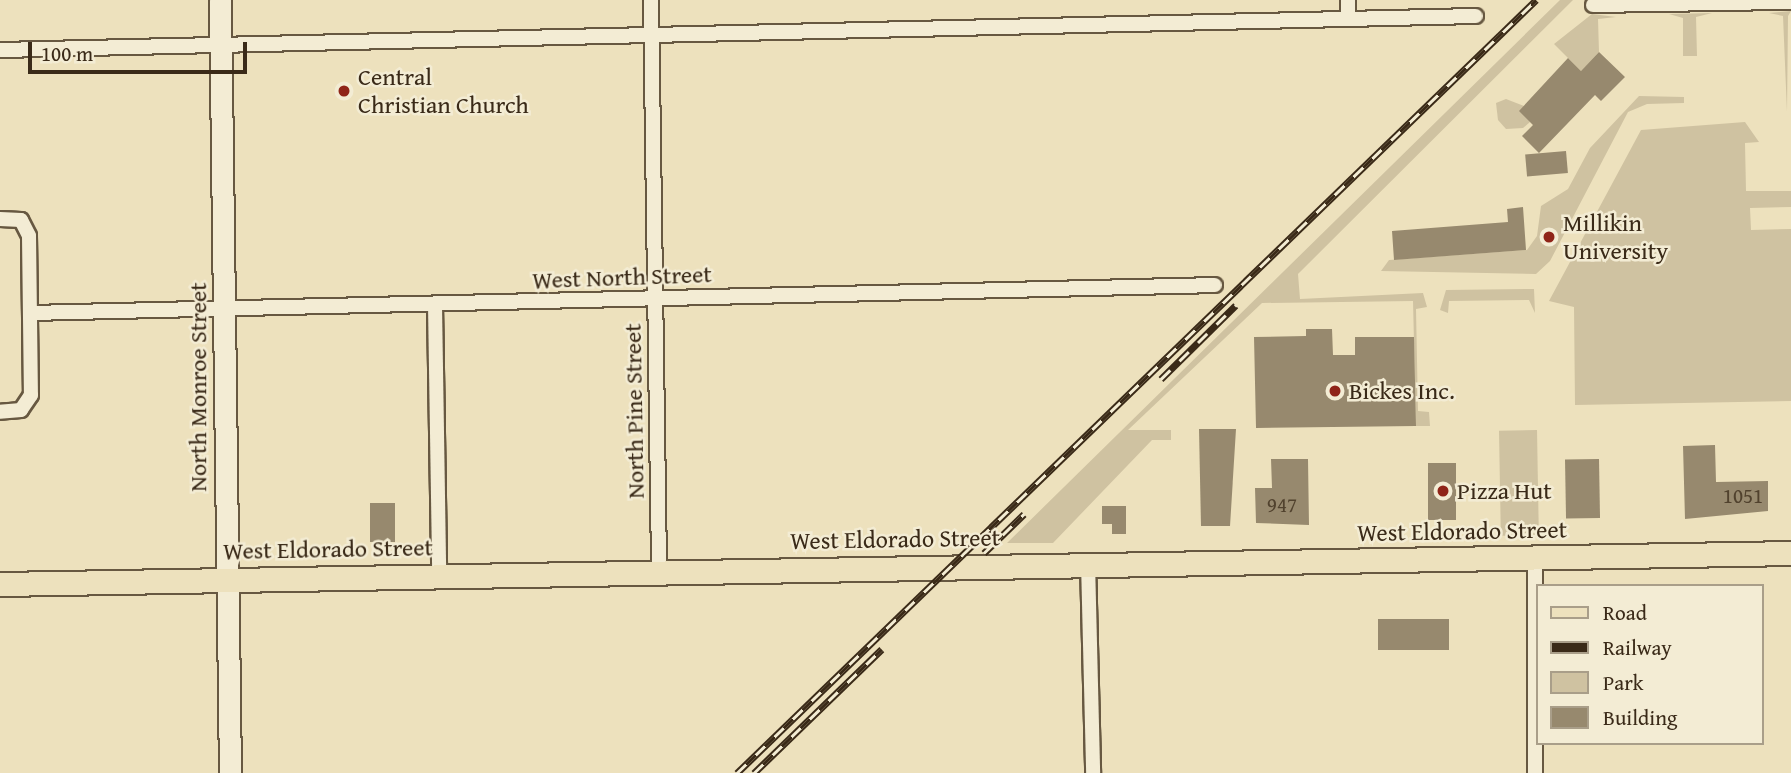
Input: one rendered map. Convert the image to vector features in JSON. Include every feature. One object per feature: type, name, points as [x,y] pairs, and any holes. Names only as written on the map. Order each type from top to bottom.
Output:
[{"type":"main road","name":"West Eldorado Street","points":[[0,584],[439,572],[1791,553]]},
{"type":"street","name":"North Monroe Street","points":[[220,0],[230,773]]},
{"type":"street","name":"North Pine Street","points":[[651,0],[659,569]]},
{"type":"street","points":[[1348,0],[1348,18]]},
{"type":"street","points":[[1593,5],[1791,2]]},
{"type":"street","points":[[0,50],[652,32],[1476,16]]},
{"type":"street","points":[[0,219],[26,224],[30,313],[26,407],[0,412]]},
{"type":"street","name":"West North Street","points":[[30,313],[1215,285]]},
{"type":"street","points":[[435,305],[439,572]]},
{"type":"street","points":[[1535,556],[1535,773]]},
{"type":"street","points":[[1088,562],[1093,773]]},
{"type":"green space","points":[[1560,0],[1573,0],[1298,274],[1300,299],[1423,293],[1427,307],[1416,309],[1418,411],[1429,412],[1430,426],[1416,426],[1413,301],[1262,303],[1128,430],[1171,430],[1171,440],[1152,440],[1053,543],[1007,543]]},
{"type":"green space","points":[[1791,11],[1788,16],[1787,112],[1783,16],[1769,13]]},
{"type":"green space","points":[[1712,13],[1696,17],[1697,56],[1683,56],[1683,18],[1669,14]]},
{"type":"green space","points":[[1592,14],[1616,17],[1598,19],[1599,52],[1581,71],[1554,44]]},
{"type":"green space","points":[[1639,96],[1684,97],[1684,103],[1647,104],[1628,112],[1550,261],[1536,274],[1381,271],[1389,260],[1527,250],[1537,236],[1541,206],[1568,189],[1590,148]]},
{"type":"green space","points":[[1506,99],[1524,106],[1530,122],[1523,128],[1506,129],[1498,120],[1496,103]]},
{"type":"green space","points":[[1745,122],[1759,142],[1745,143],[1746,191],[1791,191],[1791,207],[1750,208],[1751,230],[1791,229],[1791,401],[1575,405],[1574,307],[1549,301],[1641,130]]},
{"type":"green space","points":[[1534,289],[1535,313],[1529,300],[1449,301],[1448,313],[1440,310],[1446,290]]},
{"type":"green space","points":[[1537,430],[1539,535],[1501,536],[1499,431]]},
{"type":"building","points":[[1599,52],[1625,77],[1601,101],[1595,95],[1539,153],[1522,136],[1533,125],[1519,111],[1568,58],[1581,71]]},
{"type":"building","points":[[1566,151],[1568,173],[1527,176],[1525,155]]},
{"type":"building","points":[[1523,207],[1526,250],[1394,260],[1392,231],[1508,222],[1507,209]]},
{"type":"building","name":"Bickes Inc.","points":[[1306,329],[1332,329],[1333,355],[1355,355],[1355,337],[1414,337],[1416,426],[1256,428],[1254,337],[1306,336]]},
{"type":"building","points":[[1199,429],[1236,429],[1230,526],[1201,526]]},
{"type":"building","points":[[1715,445],[1716,482],[1768,481],[1768,511],[1685,519],[1683,446]]},
{"type":"building","name":"Bickes Inc.","points":[[1271,459],[1308,459],[1309,525],[1256,523],[1255,488],[1272,488]]},
{"type":"building","points":[[1599,459],[1600,518],[1566,519],[1565,460]]},
{"type":"building","name":"Pizza Hut","points":[[1428,463],[1456,463],[1456,520],[1428,520]]},
{"type":"building","points":[[370,503],[395,503],[395,542],[370,542]]},
{"type":"building","points":[[1102,506],[1126,506],[1126,534],[1112,534],[1112,524],[1102,524]]},
{"type":"building","points":[[1378,619],[1449,619],[1449,650],[1378,650]]},
{"type":"railway","points":[[737,773],[1536,0]]},
{"type":"railway","points":[[1161,379],[1236,305]]},
{"type":"railway","points":[[984,553],[1024,514]]},
{"type":"railway","points":[[754,773],[882,649]]},
{"type":"place","name":"Central Christian Church","points":[[344,91]]},
{"type":"place","name":"Millikin University","points":[[1549,237]]},
{"type":"place","name":"Bickes Inc.","points":[[1335,391]]},
{"type":"place","name":"Pizza Hut","points":[[1443,491]]}]
